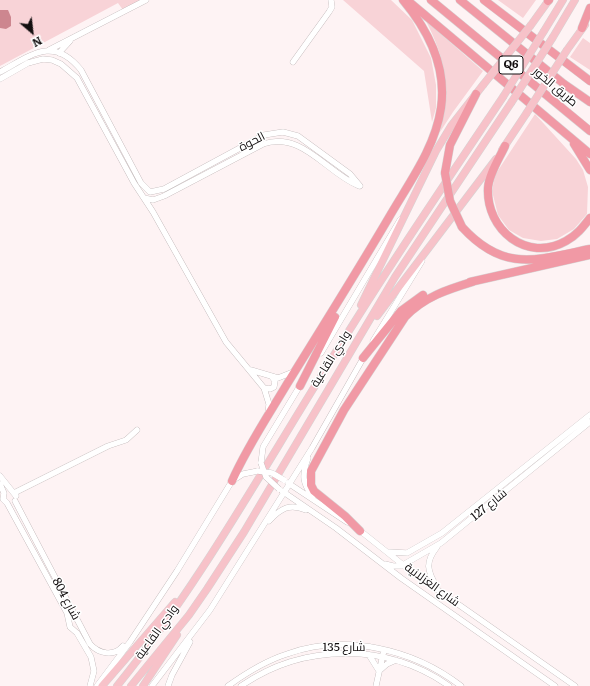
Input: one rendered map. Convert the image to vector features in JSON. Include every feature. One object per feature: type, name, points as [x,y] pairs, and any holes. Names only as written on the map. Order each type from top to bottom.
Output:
[{"type":"highway","points":[[232,481],[251,445],[344,294],[421,163],[436,126],[441,108],[442,86],[439,64],[423,28],[403,0]]},
{"type":"highway","points":[[407,0],[590,154]]},
{"type":"highway","name":"طريق الخور","points":[[431,0],[590,131]]},
{"type":"highway","name":"طريق الخور","points":[[460,0],[564,84],[590,102]]},
{"type":"highway","points":[[484,0],[590,81]]},
{"type":"highway","points":[[582,28],[590,8]]},
{"type":"highway","points":[[476,94],[450,145],[445,174],[450,201],[462,227],[484,247],[511,258],[541,260],[590,249]]},
{"type":"highway","points":[[566,134],[590,170]]},
{"type":"highway","points":[[505,146],[493,171],[488,186],[490,208],[493,218],[502,231],[514,241],[531,247],[549,247],[566,242],[580,231],[590,218]]},
{"type":"highway","points":[[364,358],[400,311],[411,302],[435,290],[590,255]]},
{"type":"highway","points":[[360,531],[345,516],[314,491],[311,485],[310,471],[344,410],[405,317],[418,304],[439,292],[475,281]]},
{"type":"highway","points":[[300,386],[340,306],[344,294]]},
{"type":"main road","points":[[348,332],[443,138],[549,0]]},
{"type":"main road","name":"وادي القاعية","points":[[117,686],[166,623],[244,503],[348,332],[503,97],[563,0]]},
{"type":"main road","name":"وادي القاعية","points":[[131,686],[189,614],[244,532],[395,277],[511,103],[575,0]]},
{"type":"main road","points":[[359,338],[447,225],[505,146],[567,50],[590,18]]},
{"type":"main road","points":[[102,686],[164,616],[197,574]]},
{"type":"main road","points":[[143,686],[166,654],[189,614]]},
{"type":"street","points":[[0,72],[37,52],[49,50],[70,41],[146,0]]},
{"type":"street","points":[[293,62],[329,12],[332,6],[331,0]]},
{"type":"street","points":[[59,53],[70,41]]},
{"type":"street","points":[[49,50],[59,53],[71,60],[81,70],[138,178],[146,190],[144,198]]},
{"type":"street","points":[[0,79],[28,63],[43,59],[52,60],[67,68],[77,78],[130,176],[226,342],[264,388],[269,404],[268,417]]},
{"type":"street","name":"الحوة","points":[[144,198],[153,200],[164,196],[262,144],[278,140],[299,146],[346,179],[360,186],[350,174],[298,136],[278,132],[258,138],[164,189],[154,192],[146,190]]},
{"type":"street","points":[[346,179],[350,174]]},
{"type":"street","name":"وادي القاعية","points":[[261,471],[263,447],[397,224],[407,210]]},
{"type":"street","points":[[168,686],[172,675],[195,631],[259,531],[281,491],[289,484],[312,448],[397,300],[447,225]]},
{"type":"street","points":[[248,369],[278,378],[287,376],[297,369]]},
{"type":"street","points":[[264,388],[274,387],[275,381],[272,377]]},
{"type":"street","name":"شارع 127","points":[[386,551],[407,553],[434,539],[470,512],[590,415]]},
{"type":"street","name":"شارع 127","points":[[404,564],[438,545],[590,422]]},
{"type":"street","points":[[7,503],[11,503],[14,496],[23,490],[108,446],[126,440],[137,430]]},
{"type":"street","points":[[312,448],[304,469],[304,480],[315,500]]},
{"type":"street","points":[[232,481],[243,474],[261,471],[272,473],[289,484]]},
{"type":"street","points":[[261,471],[281,491]]},
{"type":"street","name":"شارع 804","points":[[0,476],[14,496],[93,648],[106,653],[116,652],[121,649],[131,635],[137,631]]},
{"type":"street","name":"وادي القاعية","points":[[97,686],[137,631],[177,571],[232,481]]},
{"type":"street","points":[[0,484],[4,493],[14,496]]},
{"type":"street","name":"شارع الغزلانية","points":[[289,484],[360,531],[439,591],[575,686]]},
{"type":"street","name":"شارع الغزلانية","points":[[281,491],[555,686]]},
{"type":"street","name":"شارع 804","points":[[4,493],[3,499],[7,503],[67,613],[70,628],[77,633],[89,652],[94,671],[90,686]]},
{"type":"street","points":[[259,531],[275,514],[286,507],[302,508],[318,516]]},
{"type":"street","points":[[434,539],[438,545],[430,557],[427,567],[430,577],[439,591]]},
{"type":"street","points":[[380,562],[393,566],[404,564]]},
{"type":"street","points":[[152,686],[195,631]]},
{"type":"street","name":"شارع 135","points":[[228,686],[266,662],[294,651],[339,645],[364,646],[412,658],[431,666],[460,686]]},
{"type":"street","points":[[376,686],[384,650]]},
{"type":"street","name":"شارع 135","points":[[241,686],[266,671],[303,657],[332,653],[368,654],[396,660],[425,671],[449,686]]},
{"type":"street","points":[[368,654],[375,662],[379,671]]},
{"type":"street","points":[[379,671],[387,664],[396,660]]},
{"type":"shaded area","points":[[0,0],[143,0],[123,10],[118,3],[0,66]]},
{"type":"shaded area","points":[[343,0],[391,0],[412,20],[431,58],[436,85],[436,108],[432,122],[424,71]]},
{"type":"shaded area","points":[[498,0],[536,0],[523,18]]},
{"type":"shaded area","points":[[0,10],[8,10],[11,17],[11,26],[6,29],[0,28]]},
{"type":"shaded area","points":[[426,21],[483,71],[440,132],[445,102],[444,75],[438,49]]},
{"type":"shaded area","points":[[583,38],[590,43],[590,70],[570,57]]},
{"type":"shaded area","points":[[535,114],[576,159],[583,170],[588,187],[587,214],[574,229],[557,239],[541,241],[523,238],[509,230],[498,215],[492,191],[495,175]]}]
